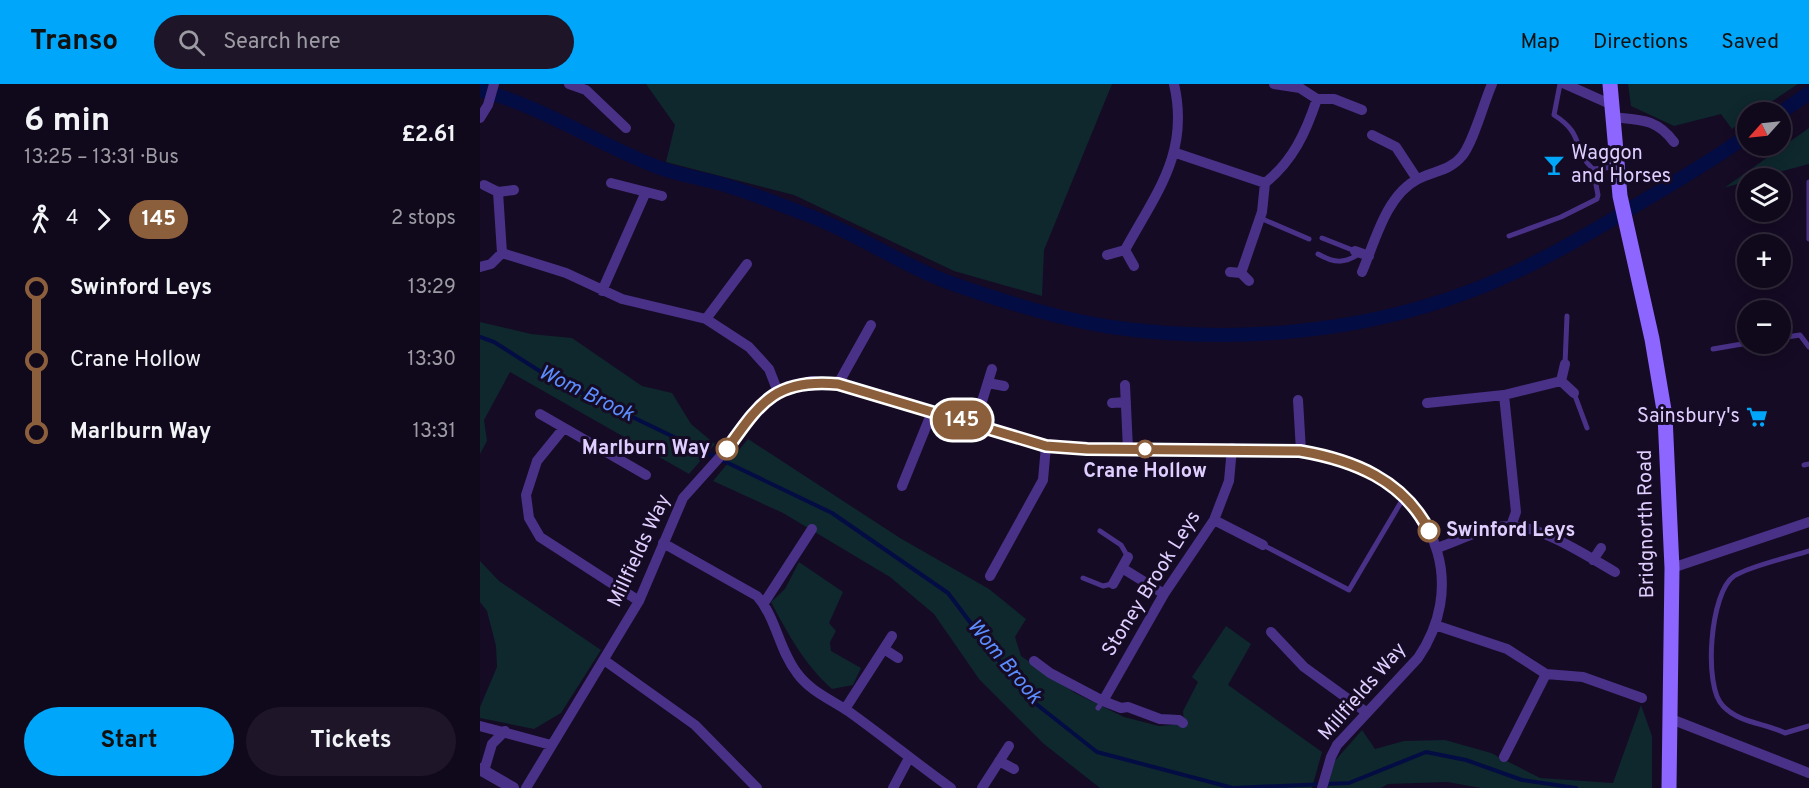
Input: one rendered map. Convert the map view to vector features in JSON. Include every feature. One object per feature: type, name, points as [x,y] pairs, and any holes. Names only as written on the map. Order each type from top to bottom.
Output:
[{"type":"main road","name":"Bridgnorth Road","points":[[1610,84],[1620,196],[1652,339],[1665,416],[1672,568],[1669,788]]},
{"type":"street","points":[[480,117],[488,105],[494,84]]},
{"type":"street","points":[[569,84],[586,90],[626,128]]},
{"type":"street","points":[[1107,255],[1125,250],[1176,153],[1180,116],[1174,84]]},
{"type":"street","points":[[1274,84],[1300,88],[1317,99],[1334,99],[1362,110]]},
{"type":"street","points":[[1362,272],[1362,253],[1393,202],[1418,179],[1441,171],[1462,157],[1492,84]]},
{"type":"street","points":[[1565,84],[1611,111],[1645,120],[1663,128],[1674,142]]},
{"type":"street","points":[[1230,272],[1245,277],[1260,218],[1265,183],[1296,149],[1304,136],[1317,99]]},
{"type":"street","points":[[1386,141],[1392,130]]},
{"type":"street","points":[[1372,135],[1396,147],[1418,179]]},
{"type":"street","points":[[1176,153],[1265,183]]},
{"type":"street","points":[[611,183],[645,194],[662,196]]},
{"type":"street","points":[[484,185],[498,192],[514,190]]},
{"type":"street","points":[[498,192],[502,254]]},
{"type":"street","points":[[602,291],[645,194]]},
{"type":"street","points":[[1125,250],[1134,266]]},
{"type":"street","points":[[480,267],[491,264],[502,254]]},
{"type":"street","points":[[502,254],[566,273],[622,299],[706,319],[749,346],[769,369],[778,392]]},
{"type":"street","points":[[706,319],[747,264]]},
{"type":"street","points":[[838,384],[872,325]]},
{"type":"street","points":[[862,341],[873,347]]},
{"type":"street","points":[[1561,381],[1565,364]]},
{"type":"street","points":[[975,424],[992,369]]},
{"type":"street","name":"Millfields Way","points":[[526,788],[639,601],[683,498],[727,449],[758,406],[778,392],[811,381],[838,384],[1046,446],[1087,449],[1232,448],[1300,451],[1334,457],[1365,468],[1404,497],[1425,524],[1437,548],[1443,596],[1435,626],[1418,658],[1366,712],[1338,746],[1322,788]]},
{"type":"street","points":[[1561,381],[1574,393]]},
{"type":"street","points":[[1427,403],[1504,395],[1561,381]]},
{"type":"street","points":[[988,382],[1004,386]]},
{"type":"street","points":[[1125,385],[1128,449]]},
{"type":"street","points":[[1504,395],[1516,512],[1511,526]]},
{"type":"street","points":[[1298,400],[1300,451]]},
{"type":"street","points":[[1112,403],[1126,402]]},
{"type":"street","points":[[902,486],[932,412]]},
{"type":"street","points":[[540,414],[646,476]]},
{"type":"street","points":[[563,429],[537,461],[526,495],[529,518],[540,537],[639,601]]},
{"type":"street","points":[[990,576],[1043,480],[1046,446]]},
{"type":"street","name":"Stoney Brook Leys","points":[[1101,704],[1164,594],[1214,520],[1229,481],[1232,448]]},
{"type":"street","points":[[1214,520],[1263,545]]},
{"type":"street","points":[[1672,568],[1702,556],[1809,522]]},
{"type":"street","points":[[1437,548],[1475,534],[1511,526],[1553,539],[1615,572]]},
{"type":"street","points":[[764,603],[812,529]]},
{"type":"street","points":[[663,543],[741,585],[764,603],[784,653],[797,673],[829,701],[845,709],[951,788]]},
{"type":"street","points":[[1593,560],[1601,548]]},
{"type":"street","points":[[1113,584],[1128,557]]},
{"type":"street","points":[[1122,568],[1164,594]]},
{"type":"street","points":[[1435,626],[1507,649],[1546,675],[1583,677],[1642,698]]},
{"type":"street","points":[[1271,632],[1304,666],[1366,712]]},
{"type":"street","points":[[845,709],[892,636]]},
{"type":"street","points":[[884,649],[898,658]]},
{"type":"street","points":[[604,660],[695,725],[753,787]]},
{"type":"street","points":[[1034,661],[1050,673],[1085,691],[1101,704],[1121,708],[1128,706],[1160,719],[1179,720],[1183,723]]},
{"type":"street","points":[[1504,757],[1546,675]]},
{"type":"street","points":[[1671,719],[1809,773]]},
{"type":"street","points":[[480,726],[550,745]]},
{"type":"street","points":[[505,731],[492,744],[482,770],[513,788]]},
{"type":"street","points":[[982,788],[1009,746]]},
{"type":"street","points":[[893,788],[909,758]]},
{"type":"street","points":[[999,761],[1014,769]]},
{"type":"lane","points":[[1509,236],[1561,217],[1597,199],[1593,169],[1583,160],[1576,135],[1569,124],[1554,115],[1560,84]]},
{"type":"lane","points":[[1593,169],[1617,167]]},
{"type":"lane","points":[[1809,182],[1809,239]]},
{"type":"lane","points":[[1260,218],[1309,239]]},
{"type":"lane","points":[[1322,238],[1362,253]]},
{"type":"lane","points":[[1318,254],[1338,262],[1362,253]]},
{"type":"lane","points":[[1565,364],[1567,316]]},
{"type":"lane","points":[[1791,336],[1800,335],[1809,347]]},
{"type":"lane","points":[[1713,349],[1737,345]]},
{"type":"lane","points":[[1574,393],[1587,428]]},
{"type":"lane","points":[[1263,545],[1349,590],[1404,497]]},
{"type":"lane","points":[[1100,531],[1121,545],[1128,557]]},
{"type":"lane","points":[[1809,551],[1732,577],[1715,611],[1713,686],[1717,700],[1724,708],[1760,726],[1771,726],[1785,733],[1809,726]]},
{"type":"lane","points":[[1083,578],[1103,586],[1113,584]]},
{"type":"green space","points":[[646,84],[1112,84],[1044,250],[1042,296],[954,271],[794,195],[666,162],[675,125]]},
{"type":"green space","points":[[1628,84],[1798,84],[1771,102],[1737,102],[1737,125],[1732,129],[1721,114],[1674,126],[1631,106]]},
{"type":"green space","points":[[1809,128],[1809,164],[1791,169],[1752,168],[1769,156],[1791,156],[1791,141]]},
{"type":"green space","points":[[1737,179],[1737,184],[1724,188]]},
{"type":"green space","points":[[480,322],[531,334],[572,338],[642,386],[672,393],[691,424],[715,444],[689,474],[510,372],[484,420],[487,441],[480,454]]},
{"type":"green space","points":[[748,439],[900,538],[989,589],[1026,619],[1015,637],[1021,656],[1075,693],[1124,717],[1159,726],[1184,724],[1183,711],[1198,682],[1192,677],[1226,626],[1251,644],[1228,685],[1322,752],[1312,788],[1100,788],[1044,744],[979,679],[934,614],[890,577],[783,513],[713,481]]},
{"type":"green space","points":[[480,561],[499,581],[601,650],[561,713],[534,729],[480,718],[480,707],[497,667],[496,646],[487,611],[480,602]]},
{"type":"green space","points":[[799,562],[843,592],[829,623],[836,631],[830,642],[831,651],[861,668],[853,685],[832,689],[822,679],[797,648],[771,602],[785,589]]},
{"type":"green space","points":[[1641,705],[1652,736],[1652,788],[1481,788],[1447,782],[1388,784],[1381,788],[1328,788],[1333,763],[1362,730],[1375,749],[1404,741],[1445,740],[1491,753],[1540,778],[1613,783]]},
{"type":"waterway","points":[[480,90],[525,105],[655,166],[737,189],[825,222],[939,279],[1034,310],[1073,320],[1111,327],[1200,335],[1291,332],[1337,326],[1381,318],[1468,292],[1514,273],[1579,239],[1737,142]]},
{"type":"waterway","points":[[1791,105],[1809,93]]},
{"type":"waterway","name":"Wom Brook","points":[[480,337],[494,342],[549,377],[832,513],[948,593],[1026,696],[1097,752],[1233,788],[1349,783],[1426,752],[1466,760],[1522,780],[1576,788]]},
{"type":"bus line","name":"145","points":[[727,449],[758,406],[767,398],[811,381],[838,384],[1046,446],[1087,449],[1232,448],[1300,451],[1334,457],[1365,468],[1387,482],[1404,497],[1429,531]]},
{"type":"place","name":"Waggon and Horses","points":[[1554,165]]},
{"type":"place","name":"Sainsbury's","points":[[1757,417]]},
{"type":"place","name":"Marlburn Way","points":[[727,449]]},
{"type":"place","name":"Crane Hollow","points":[[1145,449]]},
{"type":"place","name":"Swinford Leys","points":[[1429,531]]}]
